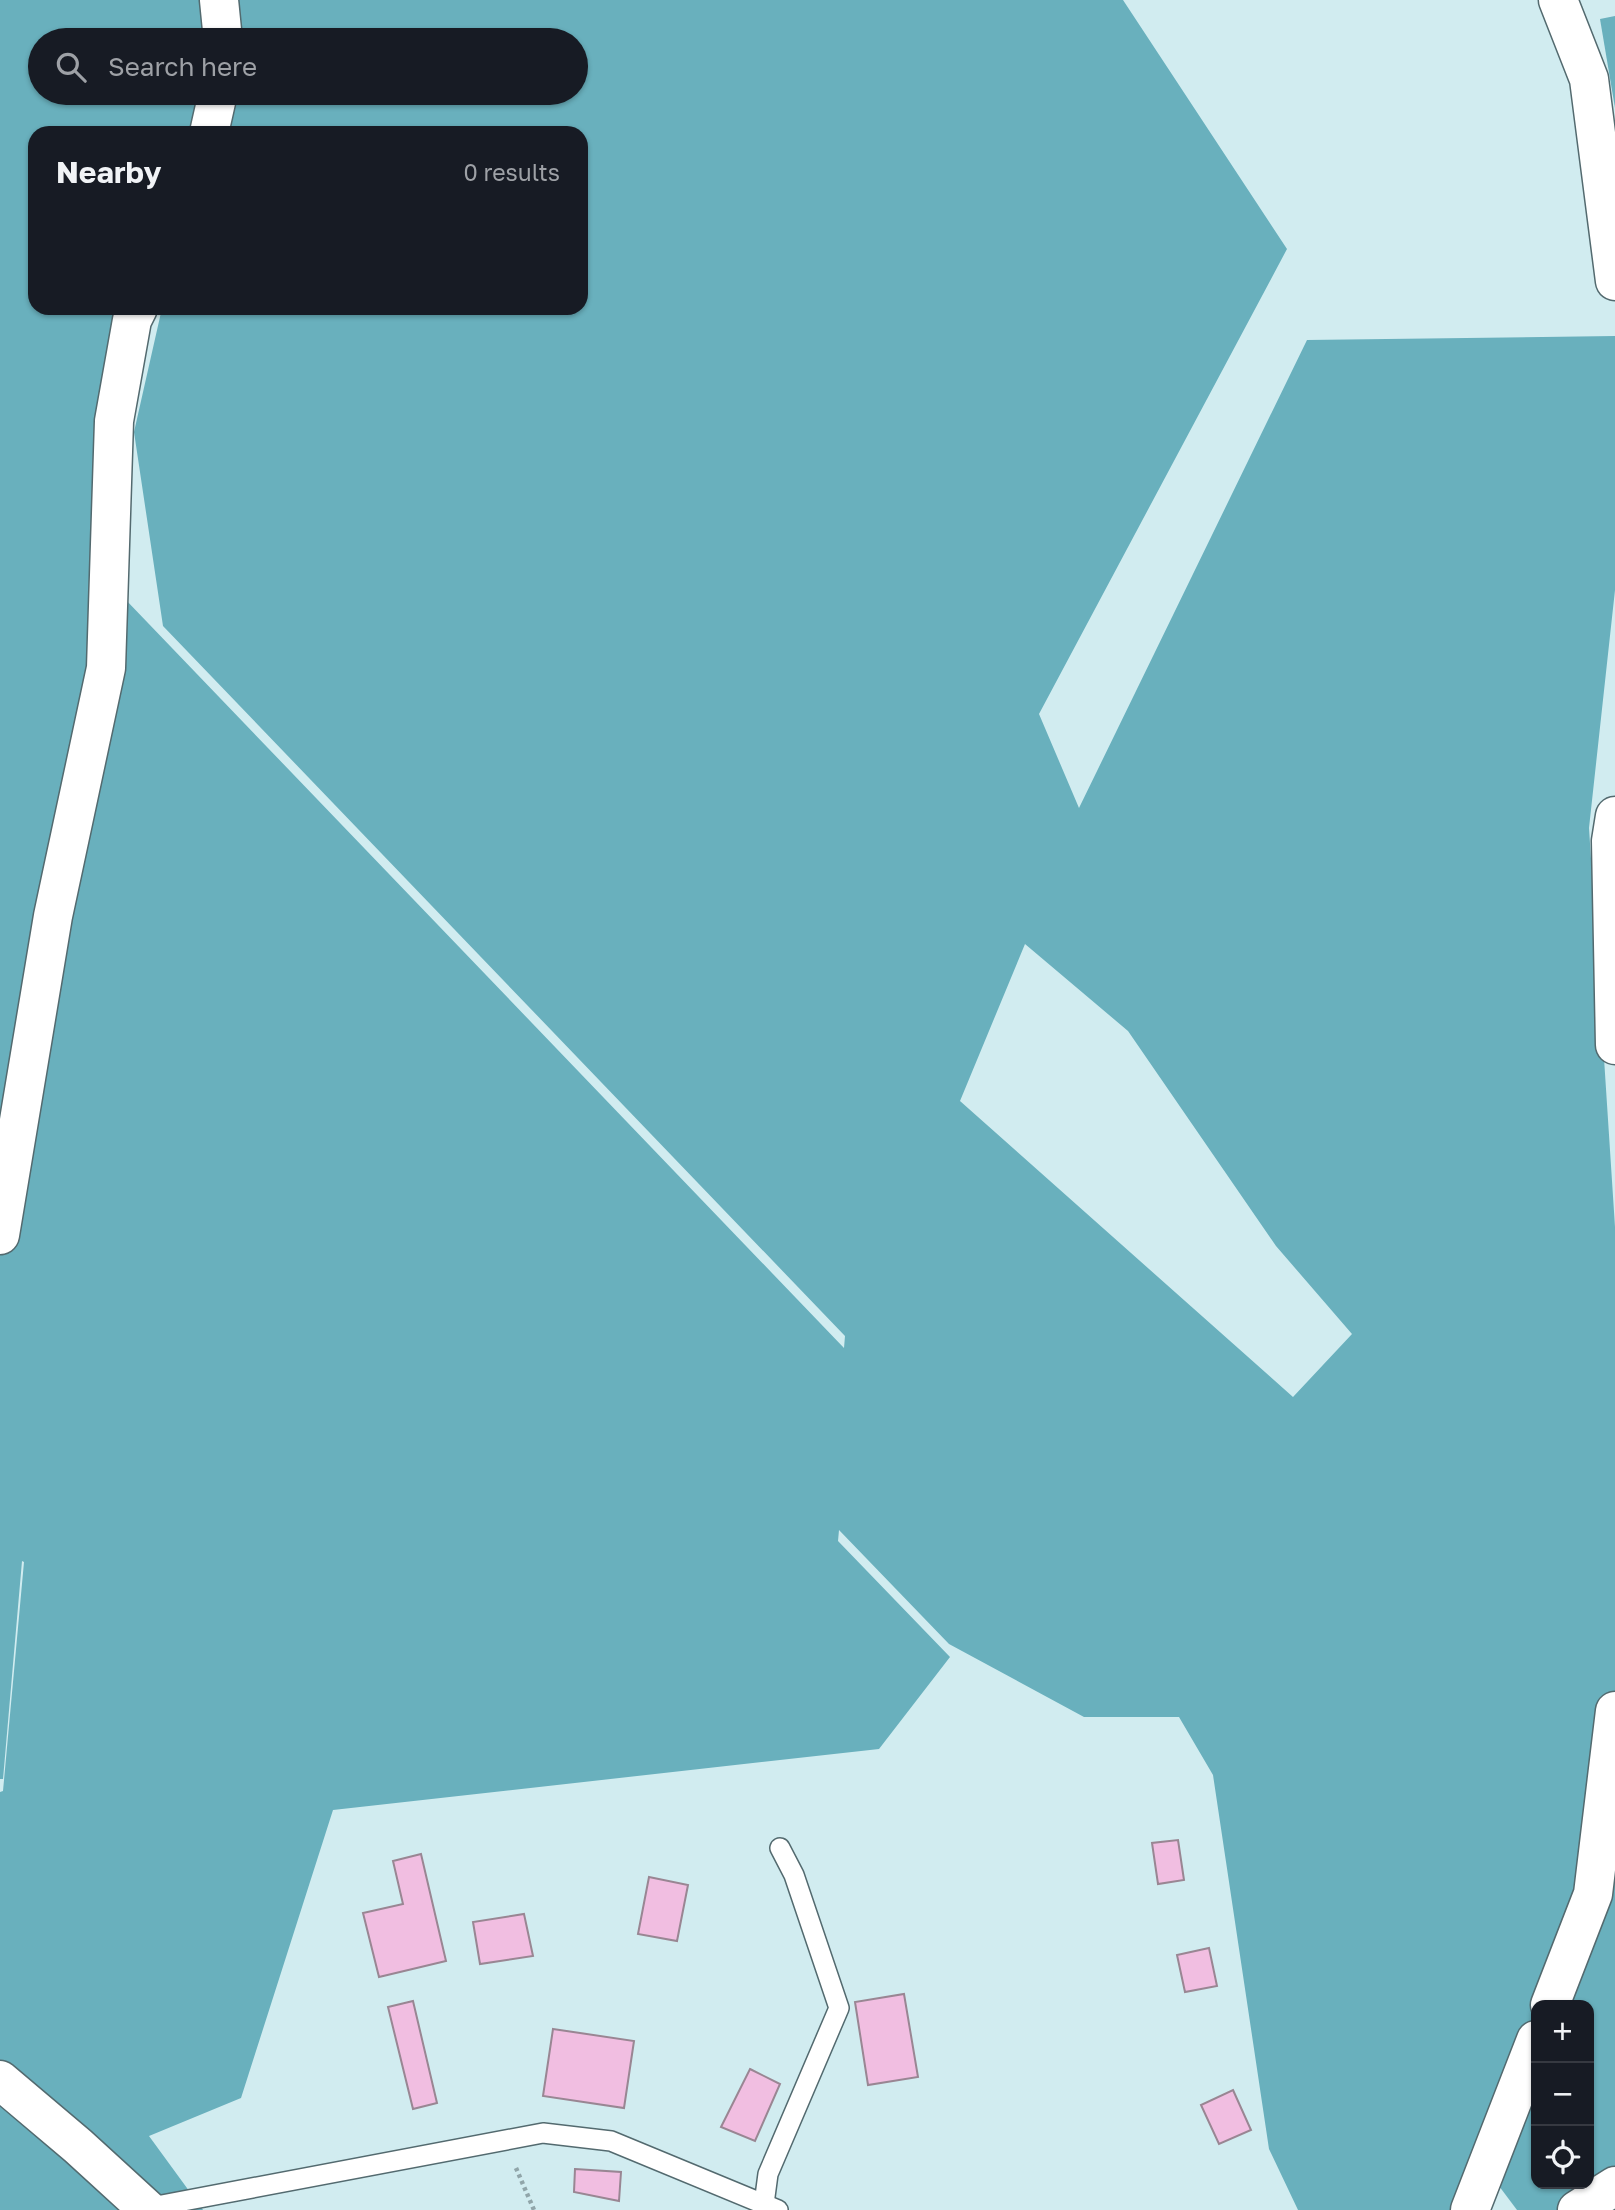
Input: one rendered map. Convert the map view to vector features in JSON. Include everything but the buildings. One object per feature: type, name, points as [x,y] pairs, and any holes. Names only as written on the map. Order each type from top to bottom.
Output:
[{"type":"street","points":[[219,0],[222,28]]},
{"type":"street","points":[[1558,0],[1589,79],[1615,281]]},
{"type":"street","points":[[211,126],[215,105]]},
{"type":"street","points":[[0,1235],[53,916],[106,668],[114,421],[134,315]]},
{"type":"street","points":[[1615,816],[1611,841],[1615,1045]]},
{"type":"street","points":[[1552,2000],[1593,1894],[1615,1711]]},
{"type":"street","points":[[1470,2210],[1531,2053]]},
{"type":"street","points":[[0,2080],[147,2209]]},
{"type":"street","points":[[1577,2210],[1615,2186]]},
{"type":"lane","points":[[147,2209],[542,2133],[611,2141],[771,2207],[768,2174],[839,2008],[793,1875],[780,1848]]},
{"type":"path","points":[[485,2144],[519,2169],[534,2210]]},
{"type":"shaded area","points":[[0,0],[202,0],[205,28],[28,28],[28,105],[199,105],[195,126],[28,126],[28,315],[122,315],[100,573],[844,1348],[845,1336],[163,626],[134,432],[160,315],[588,315],[588,126],[221,126],[226,105],[588,105],[588,28],[230,28],[227,0],[1123,0],[1287,249],[1039,714],[1079,808],[1307,340],[1615,336],[1615,590],[1589,828],[1615,1227],[1615,2210],[1517,2210],[1484,2166],[1454,2210],[1298,2210],[1269,2149],[1213,1775],[1179,1717],[1084,1717],[949,1644],[839,1530],[838,1541],[950,1657],[879,1749],[333,1810],[241,2098],[149,2136],[203,2210],[0,2210],[0,1792],[3,1791],[22,1561],[3,1779],[0,1779]],"holes":[[[1025,944],[1128,1031],[1276,1246],[1352,1334],[1293,1397],[960,1101]]]},
{"type":"shaded area","points":[[1615,16],[1615,108],[1600,19]]}]
